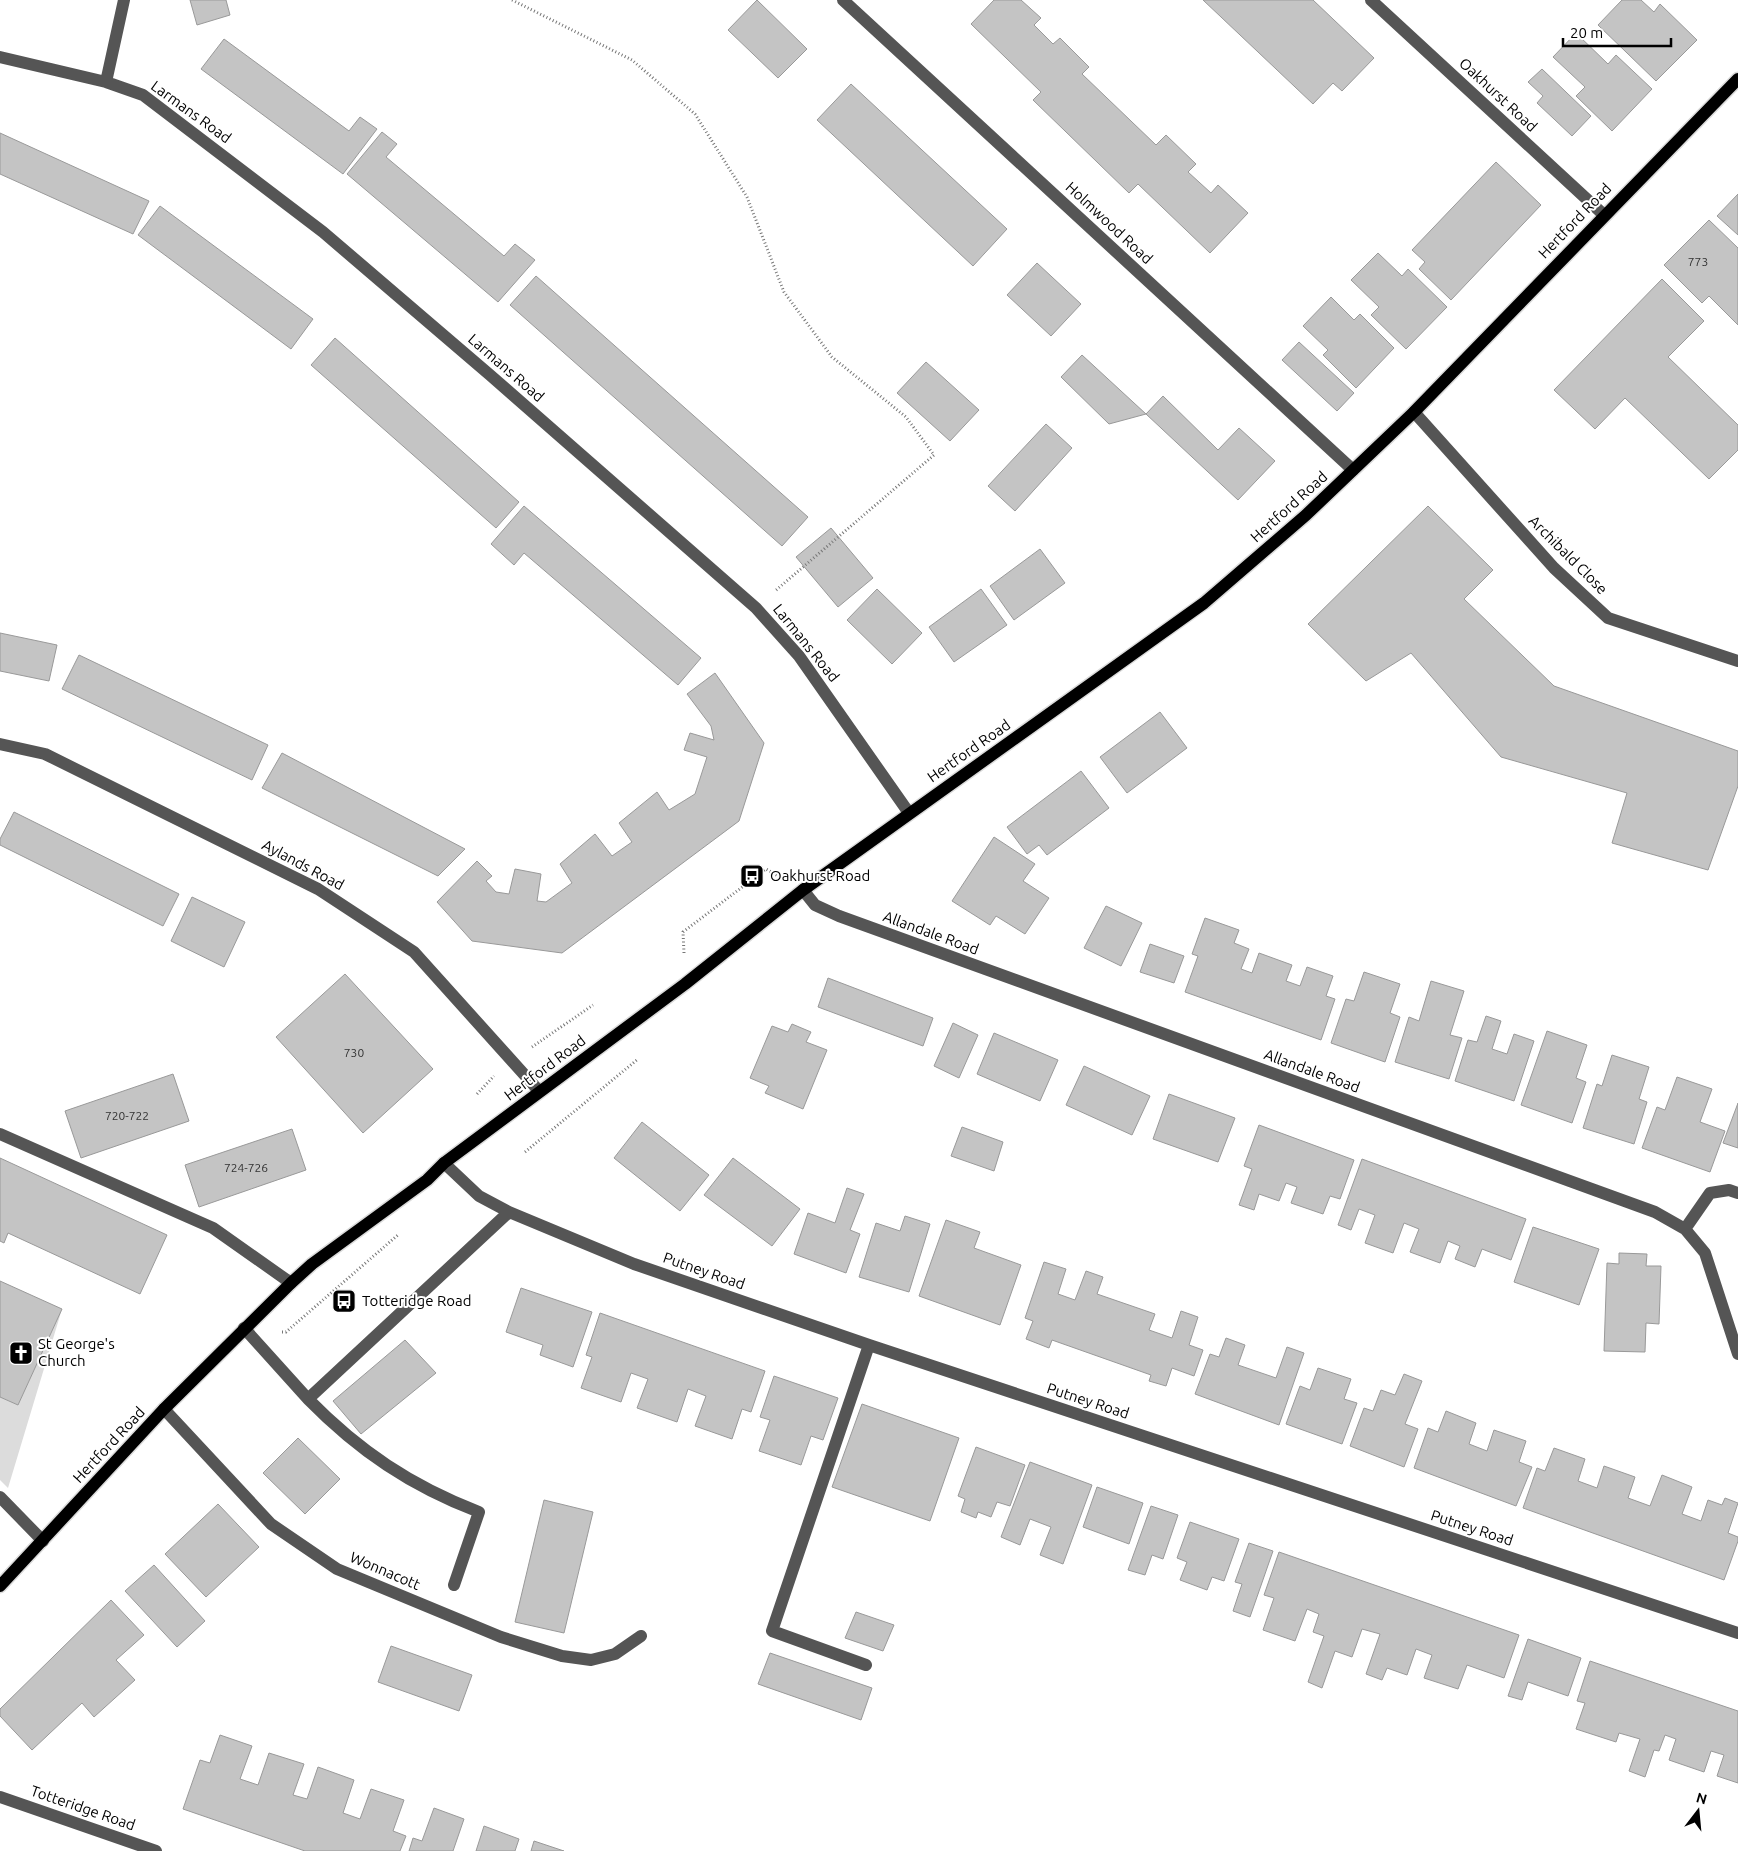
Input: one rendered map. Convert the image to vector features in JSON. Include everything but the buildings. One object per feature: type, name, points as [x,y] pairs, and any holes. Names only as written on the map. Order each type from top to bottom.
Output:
[{"type":"main road","name":"Hertford Road","points":[[0,1586],[164,1409],[244,1328],[312,1264],[427,1180],[444,1163],[539,1091],[685,984],[803,890],[1204,603],[1306,515],[1414,412],[1738,79]]},
{"type":"street","points":[[106,82],[124,0]]},
{"type":"street","name":"Holmwood Road","points":[[843,0],[1353,470]]},
{"type":"street","name":"Oakhurst Road","points":[[1371,0],[1604,215]]},
{"type":"street","name":"Larmans Road","points":[[0,57],[106,82],[144,95],[323,232],[490,375],[756,608],[799,656],[909,813]]},
{"type":"street","name":"Archibald Close","points":[[1414,412],[1554,568],[1608,618],[1738,661]]},
{"type":"street","name":"Aylands Road","points":[[0,744],[45,754],[326,894],[414,952],[539,1091]]},
{"type":"street","name":"Allandale Road","points":[[803,890],[815,905],[839,916],[1645,1209],[1685,1229],[1705,1253],[1738,1354]]},
{"type":"street","points":[[0,1134],[213,1228],[291,1284]]},
{"type":"street","name":"Putney Road","points":[[444,1163],[479,1196],[509,1212],[634,1264],[869,1346],[1738,1633]]},
{"type":"street","points":[[1685,1229],[1710,1193],[1729,1190],[1738,1193]]},
{"type":"street","points":[[308,1399],[509,1212]]},
{"type":"street","points":[[244,1328],[308,1399],[338,1429],[383,1464],[439,1496],[479,1512],[454,1585]]},
{"type":"street","points":[[866,1665],[772,1631],[869,1346]]},
{"type":"street","name":"Wonnacott","points":[[164,1409],[270,1524],[337,1568],[501,1637],[562,1656],[591,1660],[615,1654],[641,1636]]},
{"type":"street","points":[[0,1498],[43,1540]]},
{"type":"street","name":"Totteridge Road","points":[[0,1797],[156,1851]]},
{"type":"path","points":[[512,0],[632,60],[695,114],[747,197],[784,292],[832,357],[906,418],[934,455],[756,608]]},
{"type":"path","points":[[685,984],[683,932],[766,869],[803,890]]},
{"type":"path","points":[[532,1047],[593,1005]]},
{"type":"path","points":[[525,1152],[638,1059]]},
{"type":"path","points":[[477,1094],[494,1076]]},
{"type":"path","points":[[244,1328],[286,1332],[404,1230]]},
{"type":"shaded area","points":[[62,1309],[8,1488],[0,1480],[0,1397],[18,1405]]},
{"type":"place","name":"Oakhurst Road","points":[[752,876]]},
{"type":"place","name":"Totteridge Road","points":[[344,1301]]},
{"type":"place","name":"St George's Church","points":[[21,1353]]}]
